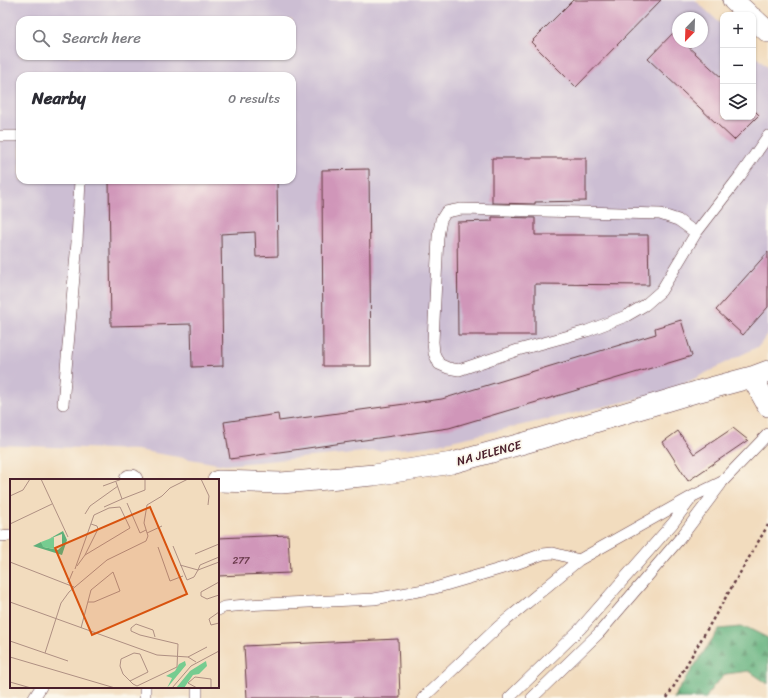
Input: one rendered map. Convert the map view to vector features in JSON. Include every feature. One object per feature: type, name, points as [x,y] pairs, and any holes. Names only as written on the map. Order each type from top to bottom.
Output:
[{"type":"street","points":[[733,0],[746,12]]},
{"type":"street","points":[[756,21],[768,32]]},
{"type":"street","points":[[760,374],[768,406]]},
{"type":"street","name":"NA JELENCE","points":[[219,481],[281,483],[374,475],[452,463],[760,374]]},
{"type":"lane","points":[[0,136],[16,136]]},
{"type":"lane","points":[[696,233],[678,220],[660,214],[462,209],[446,212],[441,220],[438,237],[433,342],[434,353],[439,364],[448,368],[459,370],[518,350],[587,331],[626,316],[645,305],[661,291],[696,233],[740,176],[768,136]]},
{"type":"lane","points":[[63,404],[77,242],[80,184]]},
{"type":"lane","points":[[532,698],[599,633],[682,536],[722,482],[768,434]]},
{"type":"lane","points":[[423,698],[498,626],[579,560],[693,496],[722,482]]},
{"type":"lane","points":[[509,698],[580,629],[673,523],[693,496]]},
{"type":"lane","points":[[0,536],[10,535]]},
{"type":"lane","points":[[219,610],[224,607],[246,605],[374,599],[435,588],[510,566],[543,554],[552,553],[579,560]]},
{"type":"lane","points":[[34,698],[40,688]]},
{"type":"path","points":[[667,698],[768,525]]},
{"type":"shaded area","points":[[0,0],[695,0],[708,12],[672,12],[672,48],[708,48],[708,12],[720,23],[720,120],[756,120],[756,57],[768,68],[768,334],[759,346],[668,392],[429,446],[225,465],[137,450],[0,445]]},
{"type":"green space","points":[[740,627],[748,628],[768,638],[768,684],[749,671],[726,674],[712,688],[706,698],[673,698],[719,629]]},
{"type":"building","points":[[573,0],[661,0],[576,87],[531,42]]},
{"type":"building","points":[[672,34],[672,48],[689,48],[720,76],[720,120],[754,120],[734,140],[648,59]]},
{"type":"building","points":[[492,158],[586,158],[586,201],[535,202],[535,204],[492,203]]},
{"type":"building","points":[[369,169],[371,366],[323,366],[322,170]]},
{"type":"building","points":[[109,184],[277,184],[278,256],[256,257],[255,232],[221,234],[223,366],[192,367],[191,324],[111,326]]},
{"type":"building","points":[[492,217],[535,218],[535,235],[648,235],[649,285],[535,284],[535,335],[458,335],[457,222],[492,221]]},
{"type":"building","points":[[768,252],[768,307],[743,335],[716,310]]},
{"type":"building","points":[[681,320],[692,356],[449,428],[230,459],[224,422],[278,414],[279,421],[442,399],[656,334],[655,328]]},
{"type":"building","points":[[733,428],[748,440],[688,481],[663,442],[678,431],[694,454]]},
{"type":"building","points":[[288,535],[290,573],[219,576],[219,538]]},
{"type":"building","points":[[398,639],[400,698],[247,698],[244,646]]}]
